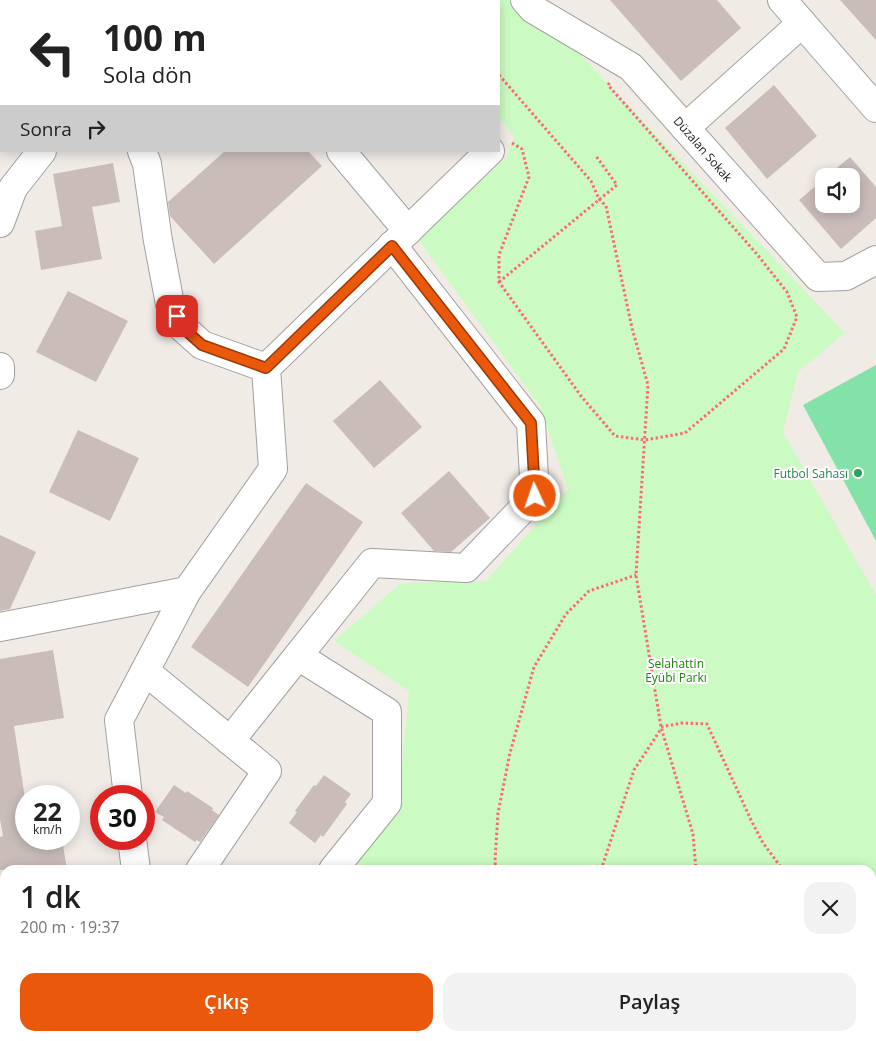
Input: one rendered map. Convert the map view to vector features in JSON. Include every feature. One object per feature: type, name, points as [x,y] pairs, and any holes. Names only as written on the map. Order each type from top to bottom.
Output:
[{"type":"street","name":"Düzalan Sokak","points":[[526,0],[533,9],[631,67],[818,277],[846,276],[876,260]]},
{"type":"street","points":[[782,0],[876,108]]},
{"type":"street","points":[[685,128],[802,23]]},
{"type":"street","points":[[0,223],[13,188],[41,152]]},
{"type":"street","points":[[230,740],[372,564],[466,568],[535,496],[531,423],[342,152]]},
{"type":"street","points":[[127,785],[119,720],[188,591],[273,469],[266,368],[486,152]]},
{"type":"street","points":[[151,155],[158,241],[170,304],[183,328],[202,345],[266,368]]},
{"type":"street","points":[[0,367],[0,375]]},
{"type":"street","points":[[0,626],[188,591]]},
{"type":"street","points":[[298,656],[387,712],[387,804],[337,865]]},
{"type":"street","points":[[145,671],[267,771],[203,865]]},
{"type":"street","points":[[133,850],[135,865]]},
{"type":"path","points":[[500,142],[522,149],[529,177],[499,255],[499,282],[581,396],[615,436],[645,440],[685,433],[784,349],[798,317],[787,292],[756,253],[608,84],[631,67]]},
{"type":"path","points":[[500,76],[591,182],[599,199],[606,206],[632,328],[648,385],[636,576],[661,728],[693,834],[696,865]]},
{"type":"path","points":[[499,282],[617,185],[596,156]]},
{"type":"path","points":[[495,865],[498,813],[510,753],[534,667],[566,614],[589,591],[636,576]]},
{"type":"path","points":[[602,865],[634,770],[661,728],[682,723],[707,724],[751,820],[763,843],[779,865]]},
{"type":"green space","name":"Selahattin Eyübi Parkı","points":[[500,0],[528,0],[845,333],[798,372],[783,432],[876,595],[876,865],[353,865],[399,799],[409,691],[334,641],[401,583],[486,581],[568,489],[540,406],[418,239],[507,157],[514,136],[500,118]]},
{"type":"green space","name":"Futbol Sahası","points":[[876,365],[876,541],[803,405]]},
{"type":"building","points":[[610,0],[717,0],[741,28],[681,81]]},
{"type":"building","points":[[840,0],[876,0],[876,40]]},
{"type":"building","points":[[774,85],[817,136],[767,179],[725,128]]},
{"type":"building","points":[[224,152],[309,152],[322,166],[214,264],[170,216],[168,202]]},
{"type":"building","points":[[850,157],[860,168],[837,168]]},
{"type":"building","points":[[113,163],[120,202],[92,207],[102,259],[41,270],[35,231],[62,226],[53,174]]},
{"type":"building","points":[[860,169],[876,187],[876,218],[841,249],[799,200],[815,187],[815,213],[860,213]]},
{"type":"building","points":[[68,291],[128,321],[96,382],[36,352]]},
{"type":"building","points":[[380,380],[422,427],[374,468],[333,421]]},
{"type":"building","points":[[78,430],[139,458],[110,521],[49,492]]},
{"type":"building","points":[[449,471],[490,518],[451,552],[434,551],[401,513]]},
{"type":"building","points":[[306,483],[363,522],[248,687],[191,647]]},
{"type":"building","points":[[0,535],[36,552],[10,609],[0,611]]},
{"type":"building","points":[[53,650],[64,718],[14,726],[23,785],[15,785],[15,850],[64,850],[66,865],[0,865],[0,837],[3,836],[0,819],[0,659]]},
{"type":"building","points":[[324,775],[351,794],[345,802],[347,804],[323,837],[321,835],[315,843],[289,823],[303,800]]},
{"type":"building","points":[[174,785],[213,808],[212,810],[219,815],[200,842],[197,840],[195,842],[162,820],[164,817],[155,812]]},
{"type":"place","name":"Futbol Sahası","points":[[858,473]]},
{"type":"route","points":[[177,316],[183,328],[202,345],[266,368],[392,246],[531,423],[535,496]]}]
